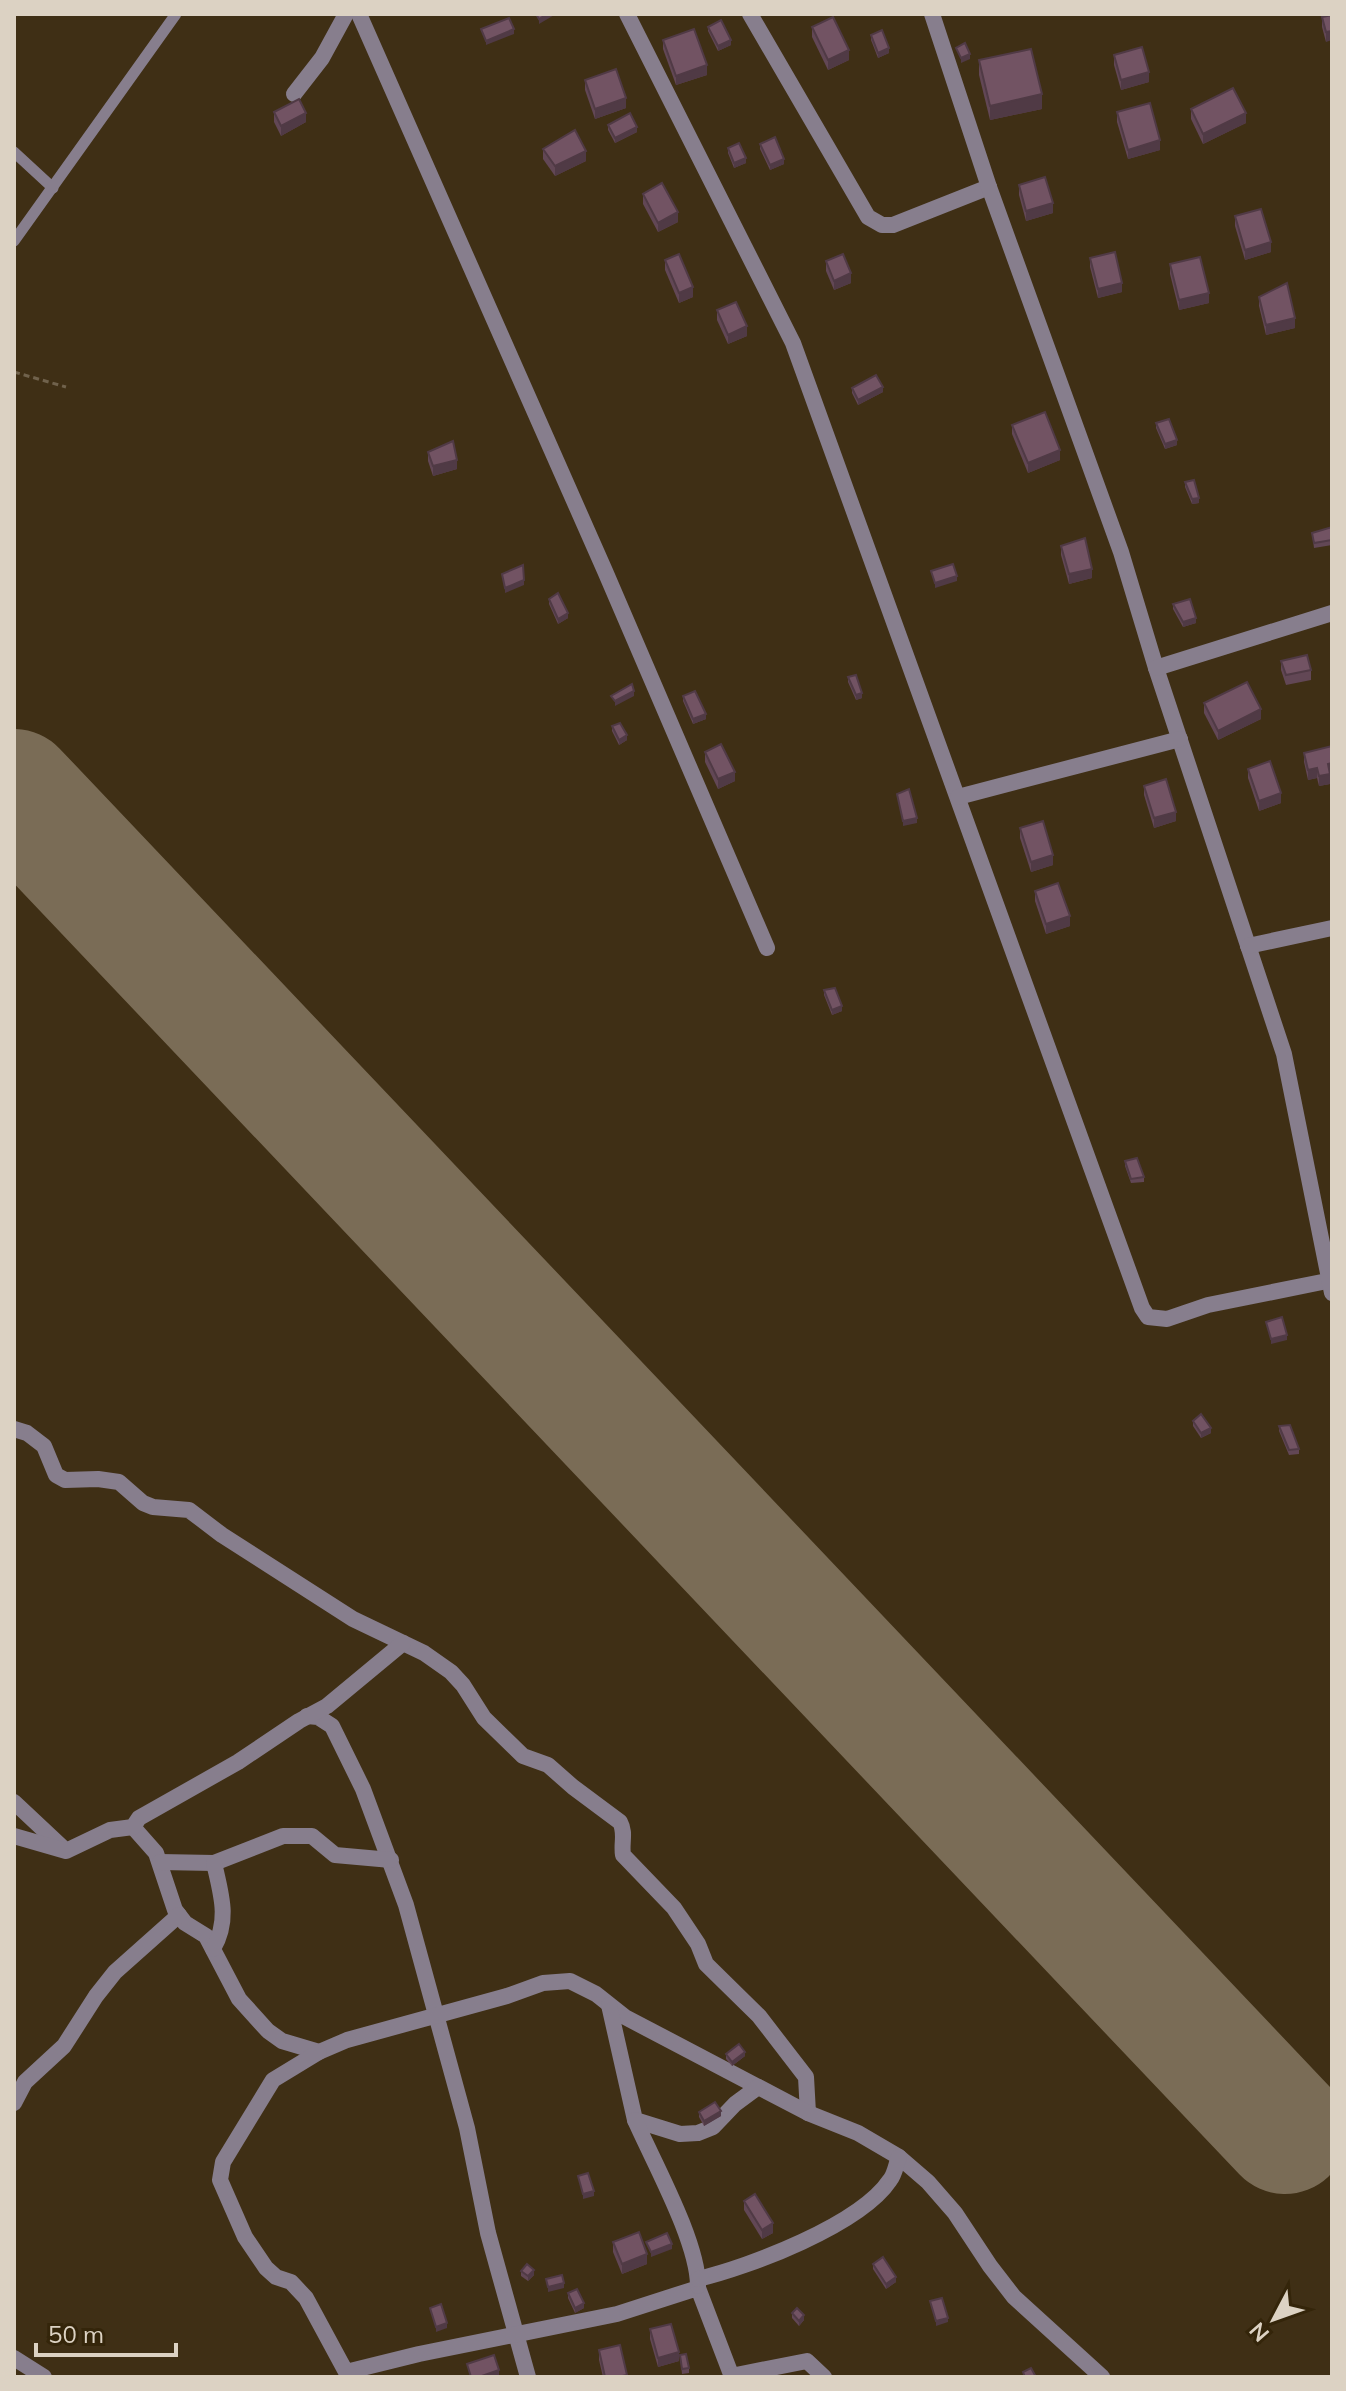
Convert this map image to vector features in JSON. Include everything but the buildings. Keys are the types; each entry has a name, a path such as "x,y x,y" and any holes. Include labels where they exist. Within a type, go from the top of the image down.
{"street":[{"path":"294,94 322,58 346,14"},
{"path":"359,14 384,64 767,948"},
{"path":"750,14 868,217 882,225 893,225 989,187"},
{"path":"632,16 793,343 1100,1189 1135,1294 1148,1317 1167,1319 1208,1305 1331,1285 1284,1054 1116,538 989,187 932,14"},
{"path":"1156,668 1332,613"},
{"path":"958,797 1180,739"},
{"path":"1248,946 1332,928"},
{"path":"14,1429 27,1433 44,1446 56,1475 65,1480 98,1479 124,1483 143,1503 153,1507 189,1510 222,1535 353,1619 424,1653 451,1672 484,1718 523,1756 548,1765 620,1822 623,1828 623,1855 674,1908 698,1944 706,1964 759,2016 806,2077 808,2113"},
{"path":"14,1836 66,1851 110,1830 133,1827 139,1818 238,1762 327,1706 403,1643"},
{"path":"327,1706 332,1726 363,1789 391,1860 425,1970 434,2015 467,2128 488,2233 528,2377"},
{"path":"307,1716 318,1717 332,1726"},
{"path":"14,1802 66,1851"},
{"path":"133,1827 156,1853 175,1910 185,1923 206,1936 239,1999 268,2031 282,2041 319,2052"},
{"path":"160,1862 214,1863 283,1836 312,1836 335,1855 391,1860"},
{"path":"213,1949 222,1934 225,1911 214,1863"},
{"path":"14,2103 25,2082 64,2046 115,1972 179,1915"},
{"path":"899,2157 891,2180 872,2199 843,2220 798,2245 617,2314 419,2354 355,2374 346,2372 340,2363 306,2298 291,2282 276,2277 266,2268 245,2237 220,2180 223,2162 273,2080 319,2052 347,2040 507,1996 543,1983 570,1981 625,2017 808,2113 858,2133 899,2157 928,2182 955,2213 1014,2297 1102,2377"},
{"path":"609,2005 635,2120 679,2218 698,2283 732,2376 807,2361 824,2377"},
{"path":"635,2120 680,2134 698,2133 713,2127 735,2104 758,2087"},
{"path":"14,2358 44,2377"}],"lane":[{"path":"14,241 176,14"},
{"path":"14,152 53,188"}],"path":[{"path":"14,372 66,387"}],"runway":[{"path":"14,792 1285,2131"}]}
